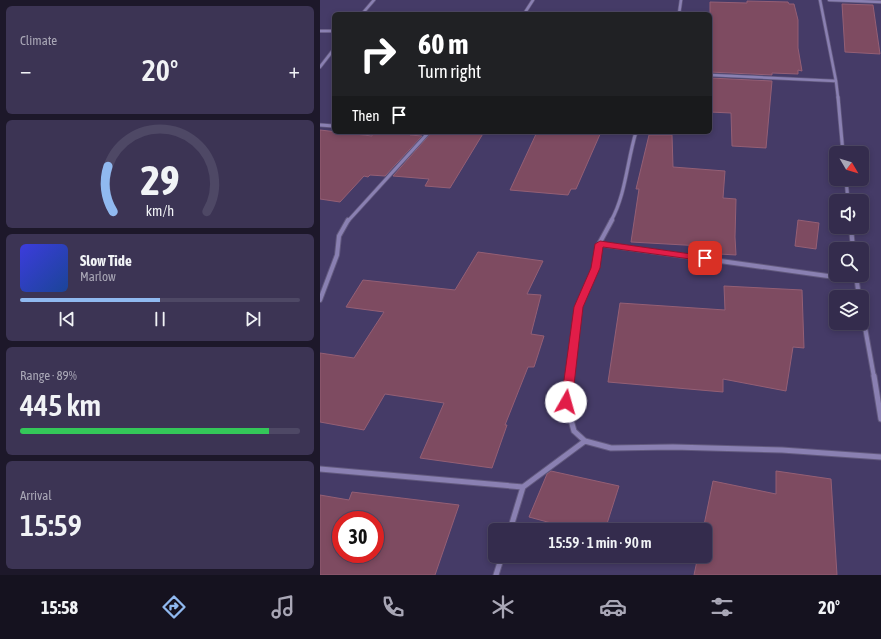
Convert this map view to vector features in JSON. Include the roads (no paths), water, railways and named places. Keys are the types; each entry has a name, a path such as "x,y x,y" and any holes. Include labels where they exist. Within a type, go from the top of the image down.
{"street":[{"path":"364,12 374,0"},
{"path":"525,12 534,0"},
{"path":"679,12 681,0"},
{"path":"820,0 836,81 843,146"},
{"path":"829,0 881,2"},
{"path":"320,31 332,31"},
{"path":"320,67 332,52"},
{"path":"712,75 836,81"},
{"path":"320,125 332,126"},
{"path":"320,300 337,255 339,236 349,219 427,134"},
{"path":"635,134 631,148 619,207 600,244 595,268 579,307 566,402 574,430 585,441 611,448 673,447 782,450 881,457"},
{"path":"600,244 829,274"},
{"path":"865,330 881,419"},
{"path":"512,523 523,487 585,441"},
{"path":"320,470 523,487"},
{"path":"496,575 500,563"}]}
